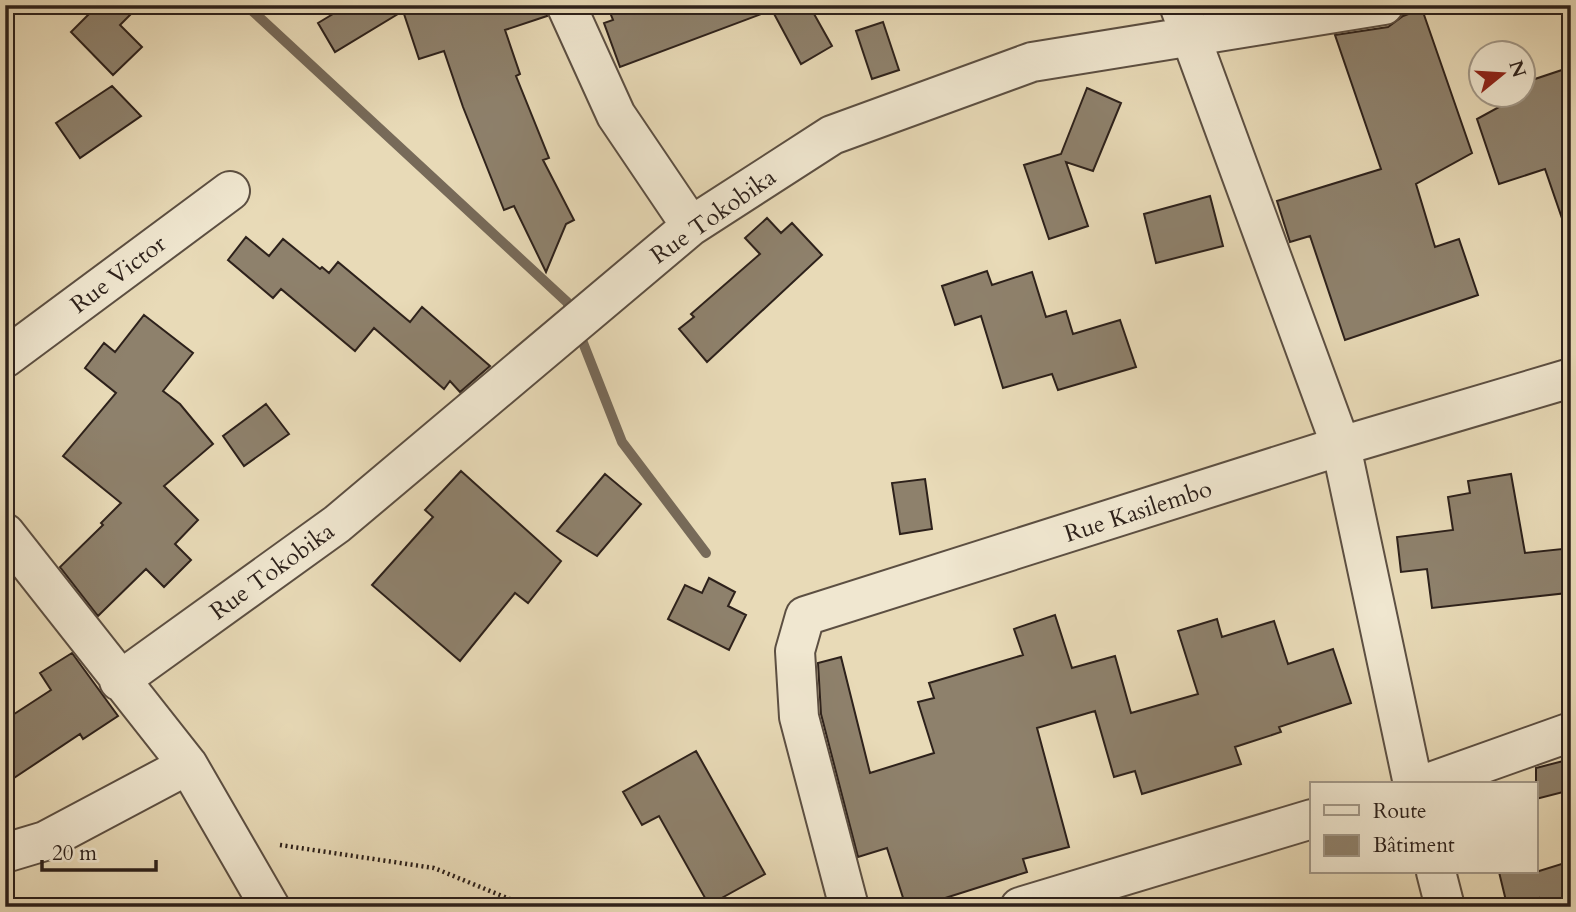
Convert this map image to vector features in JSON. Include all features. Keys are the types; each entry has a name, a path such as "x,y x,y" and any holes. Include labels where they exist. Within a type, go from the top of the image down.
{"street":[{"path":"566,5 616,115 691,226"},
{"name":"Rue Tokobika","path":"120,681 337,524 691,226 832,135 1032,62 1184,21 1384,5"},
{"path":"1184,21 1341,446 1413,782"},
{"name":"Rue Victor","path":"5,358 230,191"},
{"name":"Rue Kasilembo","path":"849,907 799,717 795,651 805,616 1341,446 1571,378"},
{"path":"5,533 188,765 270,907"},
{"path":"1431,782 1571,732"},
{"path":"5,853 45,841 188,765"},
{"path":"1020,907 1310,820"},
{"path":"1437,874 1446,907"}],"path":[{"path":"231,838 434,868 529,907"}],"building":[{"path":"98,5 140,5 120,25 142,47 113,75 71,32"},
{"path":"348,5 545,5 547,16 505,30 520,74 516,76 549,158 543,160 574,220 566,224 546,272 514,206 504,210 444,51 419,59 403,11 335,52 318,23"},
{"path":"607,5 809,5 832,46 801,64 772,10 620,67 604,23 613,20"},
{"path":"1422,9 1472,153 1416,184 1435,247 1459,239 1478,295 1345,340 1310,236 1290,242 1277,201 1381,169 1335,35 1388,27 1403,16"},
{"path":"883,22 899,70 872,79 856,31"},
{"path":"1571,67 1571,230 1566,230 1545,169 1499,184 1477,119 1497,108 1538,108 1538,78"},
{"path":"112,86 141,116 80,158 56,123"},
{"path":"1087,88 1121,103 1093,171 1066,162 1088,226 1049,239 1024,165 1061,154"},
{"path":"1210,196 1223,246 1156,263 1144,214"},
{"path":"767,218 781,233 792,223 822,255 707,362 679,329 694,317 691,314 760,254 745,238"},
{"path":"246,237 269,256 283,239 320,269 322,267 329,273 338,262 410,322 422,307 490,366 460,392 450,381 444,389 374,328 355,351 281,289 273,298 228,260"},
{"path":"987,271 992,285 1032,272 1046,317 1066,311 1073,334 1120,320 1136,367 1058,390 1052,374 1003,388 981,316 955,325 942,286"},
{"path":"144,315 193,353 163,391 180,404 213,444 164,486 198,520 175,544 191,560 164,587 146,569 98,616 60,567 103,525 101,523 121,503 63,456 116,393 85,368 104,343 115,352"},
{"path":"266,404 289,434 244,466 223,436"},
{"path":"461,471 561,561 528,603 515,593 460,661 372,585 433,517 425,510"},
{"path":"605,474 641,504 597,556 557,531"},
{"path":"1511,474 1525,553 1562,549 1567,593 1432,608 1427,569 1401,572 1397,537 1453,530 1448,497 1470,493 1468,481"},
{"path":"925,479 932,529 900,534 892,483"},
{"path":"709,578 735,592 728,606 746,615 729,650 668,619 685,585 702,593"},
{"path":"1055,615 1072,668 1115,656 1131,713 1198,694 1178,631 1217,619 1222,637 1274,621 1288,664 1333,649 1351,703 1279,727 1281,732 1235,747 1241,764 1142,794 1135,771 1114,777 1095,711 1037,728 1069,847 1023,859 1027,872 917,907 906,907 887,848 858,857 821,714 818,663 841,657 870,773 934,753 918,702 934,698 929,683 1023,655 1014,629"},
{"path":"72,653 118,716 83,739 80,734 5,784 5,720 51,690 40,673"},
{"path":"696,751 765,874 709,905 659,816 642,825 623,792"},
{"path":"1571,759 1571,790 1538,798 1536,768"},
{"path":"1571,861 1571,901 1541,907 1539,898 1507,905 1499,874 1538,874 1538,871"}],"waterway":[{"path":"246,5 567,302 572,315"},
{"path":"578,330 622,442 706,553"}]}
